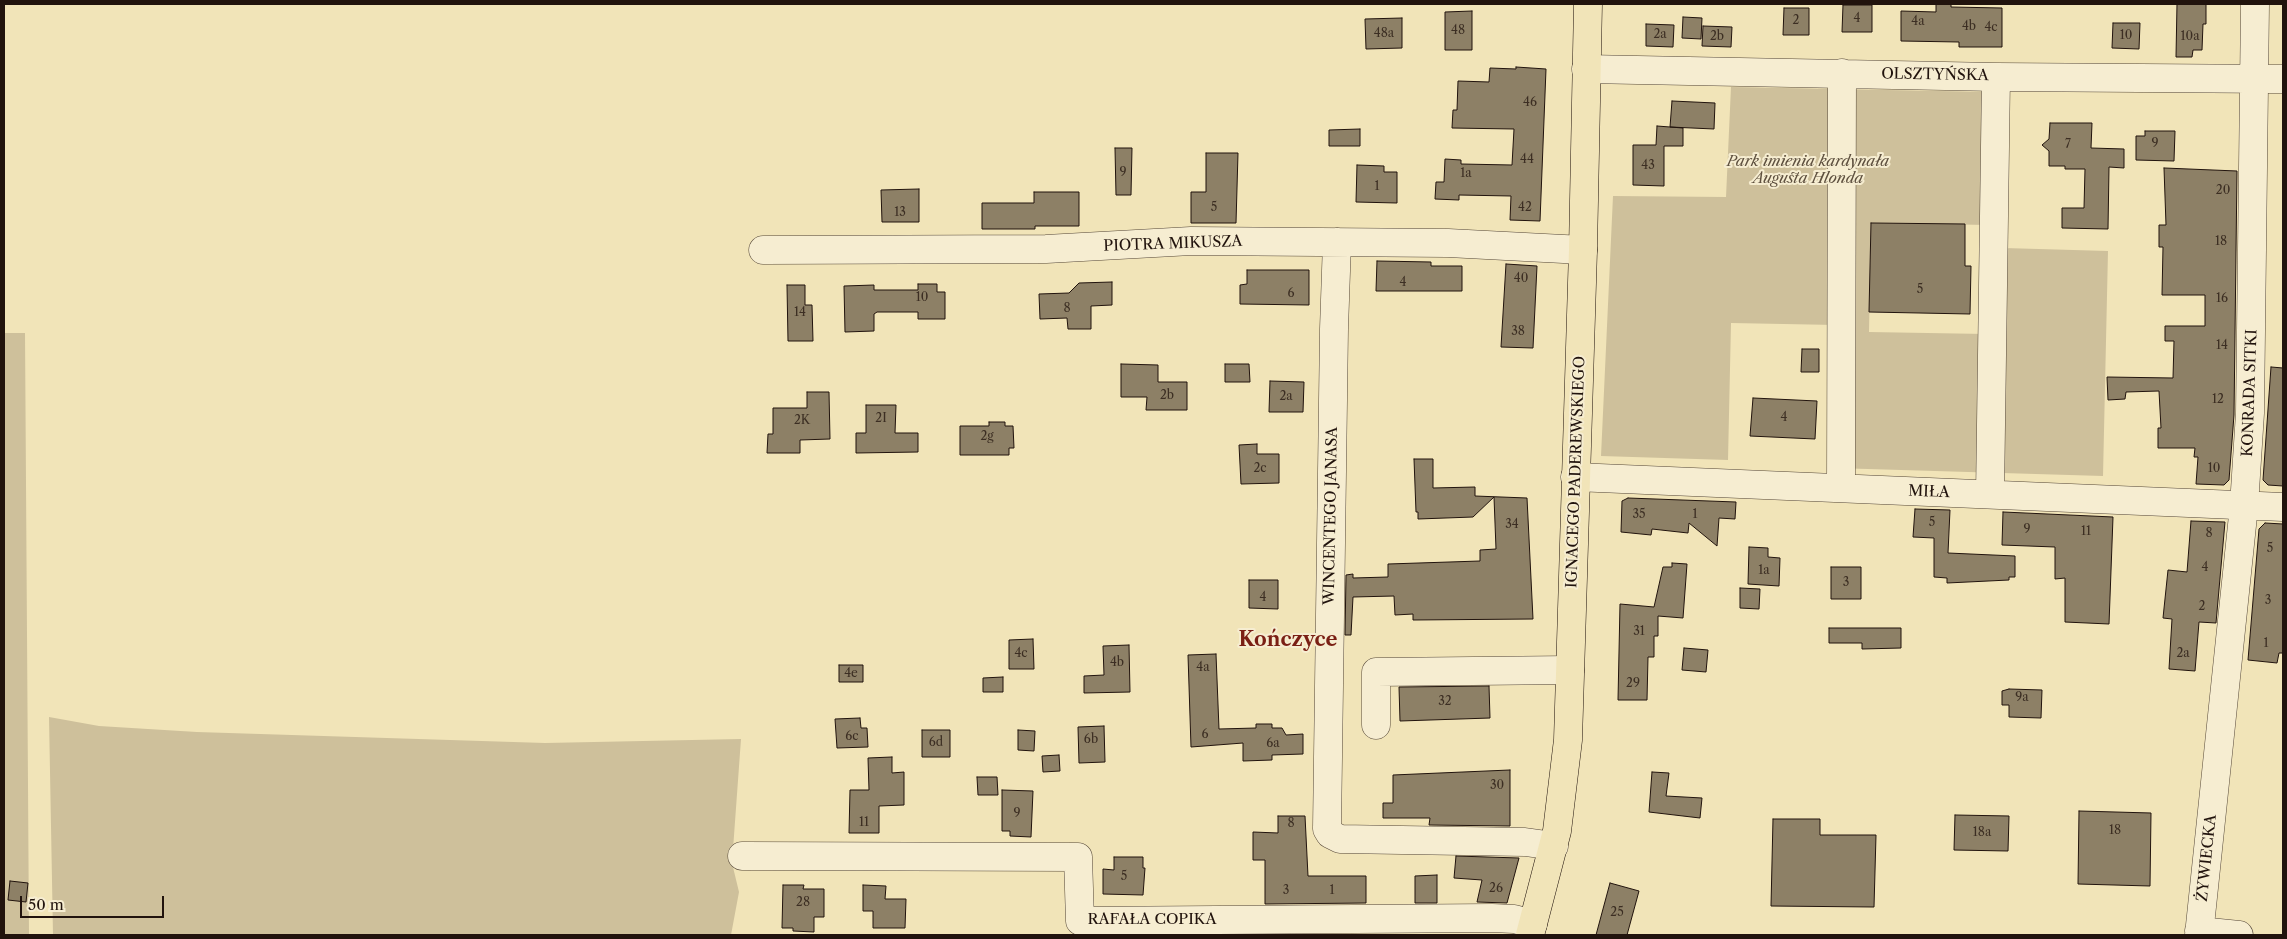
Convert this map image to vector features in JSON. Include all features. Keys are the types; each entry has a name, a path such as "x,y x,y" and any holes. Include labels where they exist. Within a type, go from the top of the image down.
{"main road":[{"name":"IGNACEGO PADEREWSKIEGO","path":"1531,930 1554,846 1567,763 1583,250 1588,4"}],"street":[{"name":"KONRADA SITKI","path":"2215,780 2244,506 2250,413 2255,4"},
{"name":"OLSZTYŃSKA","path":"1586,69 1996,77 2283,80"},
{"path":"1841,488 1842,73"},
{"path":"1990,494 1996,77"},
{"name":"PIOTRA MIKUSZA","path":"763,250 1046,249 1191,241 1448,243 1583,250"},
{"name":"WINCENTEGO JANASA","path":"1337,242 1334,330 1327,829 1330,834 1340,839 1525,842 1554,846"},
{"name":"MIŁA","path":"1575,477 2283,507"},
{"path":"1376,725 1376,672 1570,670"},
{"name":"ŻYWIECKA","path":"2199,933 2215,780"},
{"name":"RAFAŁA COPIKA","path":"742,856 1078,857 1080,921 1492,918 1514,919 1531,930"},
{"path":"2199,933 2239,935"}],"green space":[{"name":"Park imienia kardynała Augusta Hlonda","path":"1731,87 1991,92 1988,225 1871,223 1869,332 1986,334 2004,248 2108,251 2103,476 1834,468 1836,325 1731,323 1728,460 1601,456 1613,196 1726,197"},
{"path":"4,333 25,333 29,935 4,935"},
{"path":"49,717 99,726 197,732 545,743 741,739 732,863 739,892 731,935 53,935"}],"building":[{"path":"1936,4 1951,4 1951,7 2002,8 2002,47 1959,47 1959,42 1901,41 1901,11 1936,12"},
{"path":"2177,4 2206,4 2206,24 2203,24 2202,50 2193,50 2192,57 2176,57"},
{"path":"1843,5 1872,5 1872,32 1842,32"},
{"path":"1784,8 1809,8 1809,35 1783,35"},
{"path":"1472,11 1472,50 1445,50 1445,12"},
{"path":"1683,17 1702,18 1701,39 1682,38"},
{"path":"1402,18 1402,48 1366,49 1365,19"},
{"path":"2113,23 2140,23 2139,49 2112,48"},
{"path":"1646,24 1674,25 1673,47 1646,46"},
{"path":"1703,26 1732,27 1731,47 1702,46"},
{"path":"1516,67 1546,69 1540,221 1510,220 1511,196 1459,195 1459,200 1435,199 1436,182 1444,182 1445,159 1461,160 1461,164 1512,165 1514,129 1452,128 1453,110 1457,110 1458,81 1489,82 1490,68 1516,69"},
{"path":"1672,101 1715,103 1714,129 1670,127"},
{"path":"2050,123 2092,123 2091,148 2124,149 2124,168 2109,167 2108,229 2062,228 2062,208 2084,208 2085,169 2065,169 2065,166 2049,166 2049,151 2042,145 2049,139"},
{"path":"1657,126 1683,128 1683,146 1664,146 1664,186 1633,185 1633,145 1656,145"},
{"path":"1360,129 1360,146 1329,146 1329,130"},
{"path":"2145,131 2175,131 2174,161 2136,160 2136,136 2145,136"},
{"path":"1115,148 1132,148 1131,195 1116,195"},
{"path":"1206,153 1238,153 1236,223 1191,223 1191,192 1206,192"},
{"path":"1357,165 1384,166 1384,172 1397,172 1397,203 1356,202"},
{"path":"2164,168 2237,171 2234,415 2229,480 2224,485 2196,484 2198,457 2194,457 2195,448 2158,448 2158,428 2161,428 2159,391 2126,392 2125,399 2108,400 2107,377 2173,378 2174,341 2165,341 2165,326 2205,326 2205,295 2162,295 2163,247 2159,247 2159,225 2166,225"},
{"path":"919,189 919,222 882,222 881,190"},
{"path":"1034,192 1079,192 1079,226 1035,226 1035,229 982,229 982,203 1034,203"},
{"path":"1871,223 1965,224 1965,266 1971,266 1970,314 1869,312"},
{"path":"1377,261 1431,262 1431,266 1462,266 1462,291 1376,291"},
{"path":"1506,264 1537,266 1533,348 1501,347"},
{"path":"1247,270 1309,270 1309,305 1240,304 1240,285 1247,284"},
{"path":"1112,282 1112,305 1091,306 1091,329 1068,329 1067,318 1040,319 1039,294 1069,293 1079,283"},
{"path":"918,284 937,284 937,292 945,292 945,319 918,319 918,312 877,312 874,314 874,331 845,332 844,286 874,285 874,290 918,290"},
{"path":"787,285 805,285 805,305 812,305 813,341 788,341"},
{"path":"1802,349 1819,349 1819,372 1801,372"},
{"path":"1121,364 1158,365 1158,382 1187,382 1187,410 1146,410 1147,397 1121,397"},
{"path":"1225,364 1249,364 1250,382 1225,382"},
{"path":"2271,367 2283,368 2283,486 2268,485 2263,480"},
{"path":"1270,381 1304,382 1303,412 1269,412"},
{"path":"807,392 829,392 830,439 800,440 800,453 767,453 768,434 773,434 773,408 807,408"},
{"path":"1753,398 1817,401 1815,439 1750,436"},
{"path":"866,405 896,405 895,433 918,433 918,452 856,453 856,433 866,433"},
{"path":"989,422 1005,422 1005,426 1013,426 1014,448 1009,448 1009,455 960,455 960,426 989,426"},
{"path":"1257,444 1257,454 1279,454 1279,483 1241,484 1239,445"},
{"path":"1414,459 1433,459 1433,488 1475,487 1475,496 1527,498 1533,619 1413,620 1413,614 1395,615 1394,596 1353,597 1351,635 1345,635 1346,575 1353,574 1353,578 1388,577 1388,564 1480,561 1480,550 1496,549 1494,497 1473,517 1418,519 1418,512 1416,512"},
{"path":"1628,498 1736,502 1735,519 1719,518 1717,546 1689,523 1688,533 1652,529 1651,535 1621,532 1622,501"},
{"path":"1915,509 1950,510 1948,553 2015,556 2015,577 2009,577 2009,580 1947,583 1947,578 1934,577 1934,538 1913,537"},
{"path":"2003,512 2113,517 2109,624 2065,622 2065,578 2055,579 2055,547 2002,545"},
{"path":"2191,521 2225,522 2216,623 2199,622 2195,671 2169,669 2172,619 2163,618 2168,570 2187,572"},
{"path":"2265,523 2283,524 2283,653 2279,653 2277,663 2248,660 2259,529"},
{"path":"1749,547 1768,548 1768,557 1780,558 1779,586 1748,584"},
{"path":"1672,563 1687,564 1683,618 1658,616 1658,636 1654,636 1654,657 1648,657 1647,700 1618,700 1620,604 1654,607 1663,567 1672,567"},
{"path":"1831,567 1861,567 1861,599 1831,599"},
{"path":"1249,580 1278,580 1278,609 1249,608"},
{"path":"1740,588 1760,589 1759,609 1740,608"},
{"path":"1829,628 1901,628 1901,648 1862,649 1862,643 1829,643"},
{"path":"1033,639 1034,669 1009,669 1009,640"},
{"path":"1129,645 1130,692 1084,693 1084,676 1104,675 1103,646"},
{"path":"1684,648 1708,650 1706,672 1682,670"},
{"path":"1216,654 1219,729 1256,728 1256,724 1272,724 1272,728 1282,728 1286,735 1303,734 1303,754 1272,755 1272,760 1243,761 1243,743 1191,747 1188,655"},
{"path":"839,665 863,665 863,682 839,682"},
{"path":"1003,677 1003,692 983,692 983,678"},
{"path":"1489,686 1490,718 1400,721 1399,687"},
{"path":"2009,689 2042,690 2041,718 2009,717 2009,705 2002,705 2002,691"},
{"path":"860,718 861,728 867,728 868,747 837,748 835,719"},
{"path":"1104,726 1105,762 1079,763 1078,727"},
{"path":"922,730 950,730 950,757 922,757"},
{"path":"1018,730 1035,731 1034,751 1018,750"},
{"path":"1059,755 1060,771 1043,772 1042,756"},
{"path":"892,757 892,773 904,772 904,805 879,806 879,833 849,833 850,790 869,790 868,758"},
{"path":"1510,770 1510,826 1429,825 1430,818 1383,818 1383,803 1393,803 1393,775"},
{"path":"1652,772 1669,773 1666,796 1702,798 1700,818 1649,812"},
{"path":"977,777 997,777 998,795 978,795"},
{"path":"1002,790 1033,791 1031,837 1010,836 1010,831 1002,831"},
{"path":"2079,811 2151,813 2150,886 2078,884"},
{"path":"1955,815 2009,816 2008,851 1954,850"},
{"path":"1278,816 1305,816 1308,876 1366,876 1366,903 1265,904 1265,860 1253,860 1253,832 1278,833"},
{"path":"1773,819 1820,819 1820,835 1876,835 1874,907 1771,906"},
{"path":"1456,856 1519,858 1507,903 1477,902 1482,880 1454,878"},
{"path":"1114,857 1143,857 1143,868 1145,868 1143,895 1103,894 1103,869 1114,870"},
{"path":"1437,875 1437,903 1415,903 1415,876"},
{"path":"10,881 28,883 26,902 8,900"},
{"path":"1610,883 1639,891 1627,935 1596,935"},
{"path":"783,885 804,885 803,889 824,889 824,917 814,917 814,932 793,931 793,928 782,928"},
{"path":"863,885 886,886 885,899 906,899 905,928 873,928 873,911 863,911"}],"district":[{"name":"Kończyce","path":"1288,640"}]}
